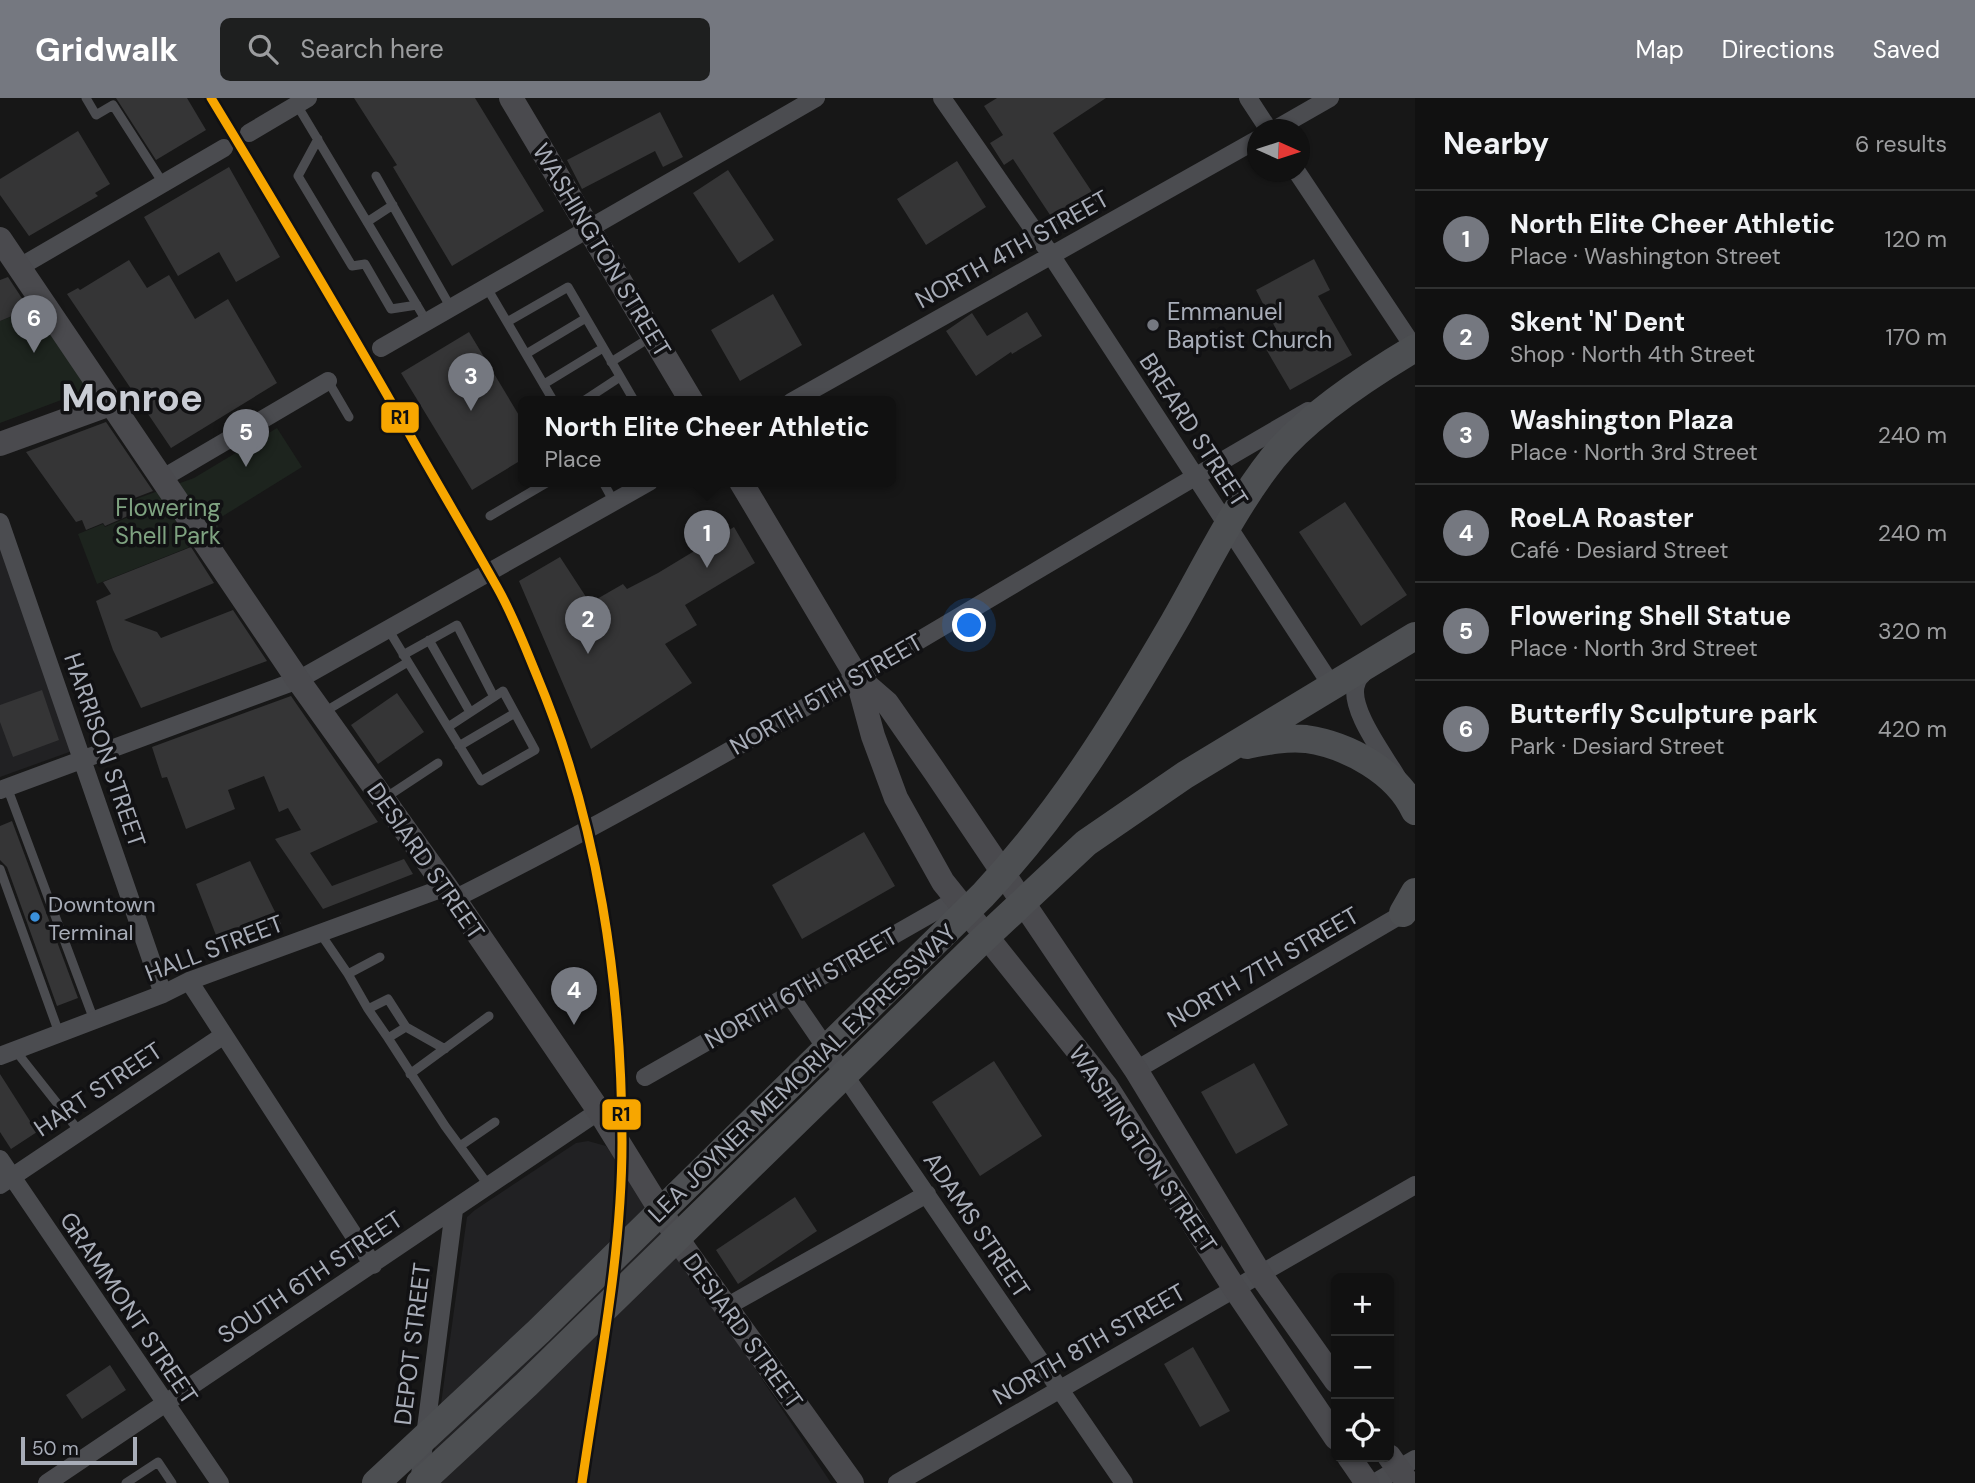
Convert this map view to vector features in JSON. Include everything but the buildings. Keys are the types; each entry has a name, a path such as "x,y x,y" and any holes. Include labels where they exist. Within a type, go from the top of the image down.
{"main road":[{"name":"NORTH 5TH STREET","path":"1175,620 1228,527 1273,458 1297,433 1373,373 1415,348"},
{"name":"LEA JOYNER MEMORIAL EXPRESSWAY","path":"376,1483 539,1331 1018,858 1082,774 1175,620"},
{"path":"1228,750 1415,636"},
{"path":"1228,750 1275,739 1307,739 1344,749 1361,759 1412,803"},
{"name":"LEA JOYNER MEMORIAL EXPRESSWAY","path":"420,1483 527,1384 1040,884 1086,843 1185,775 1228,750"}],"street":[{"name":"WASHINGTON STREET","path":"511,98 688,396"},
{"path":"381,348 816,98"},
{"name":"BREARD STREET","path":"942,98 1051,255 1332,685"},
{"path":"1248,98 1263,119"},
{"path":"1291,119 1329,98"},
{"path":"249,134 303,101"},
{"name":"NORTH 4TH STREET","path":"802,396 1247,145"},
{"path":"18,268 224,148"},
{"path":"1304,182 1415,348"},
{"name":"DESIARD STREET","path":"0,239 298,680 450,893 599,1111 685,1250 852,1483"},
{"name":"NORTH 5TH STREET","path":"450,893 560,846 857,677 1194,476 1373,373"},
{"path":"163,478 328,381"},
{"path":"0,444 113,403"},
{"path":"4,788 298,680 640,487"},
{"name":"WASHINGTON STREET","path":"744,487 857,677 873,736 896,798 943,882 1106,1086 1235,1289 1331,1431"},
{"name":"HARRISON STREET","path":"0,522 163,994"},
{"path":"1373,661 1356,683 1355,701 1360,715 1412,803"},
{"name":"WASHINGTON STREET","path":"857,677 887,703 894,713 1136,1070 1260,1274 1331,1374"},
{"name":"HALL STREET","path":"7,1053 320,933 450,893"},
{"name":"NORTH 6TH STREET","path":"645,1077 957,899"},
{"name":"NORTH 7TH STREET","path":"1136,1070 1411,904"},
{"path":"189,981 373,1265"},
{"name":"ADAMS STREET","path":"789,994 1124,1483"},
{"name":"HART STREET","path":"6,1181 224,1035"},
{"name":"SOUTH 6TH STREET","path":"60,1480 165,1404 599,1111"},
{"name":"GRAMMONT STREET","path":"0,1159 6,1181 219,1483"},
{"name":"NORTH 8TH STREET","path":"897,1483 1415,1185"},
{"path":"726,1307 927,1194"},
{"name":"DEPOT STREET","path":"420,1483 454,1210"},
{"path":"1352,1462 1367,1483"},
{"path":"1374,1483 1402,1467"}],"lane":[{"path":"86,98 96,115 113,105 163,183"},
{"path":"303,101 318,139 427,322"},
{"path":"318,139 298,176 352,266 365,264 391,309 416,305"},
{"path":"376,176 451,308"},
{"path":"367,222 393,205"},
{"path":"507,322 568,287 631,396"},
{"path":"487,288 551,396"},
{"path":"526,354 586,318"},
{"path":"611,362 653,336"},
{"path":"544,384 603,348"},
{"path":"591,396 620,377"},
{"path":"328,381 349,417"},
{"path":"490,516 539,487"},
{"path":"606,487 614,502"},
{"path":"323,713 406,659 429,640 457,625 494,697"},
{"path":"388,629 481,781 536,750 503,691 448,727"},
{"path":"429,640 470,712"},
{"path":"459,746 515,713"},
{"path":"383,799 438,763"},
{"path":"4,788 94,1020"},
{"path":"0,869 59,1033"},
{"path":"320,933 410,1074 489,1186"},
{"path":"348,974 380,957"},
{"path":"368,1009 388,999 406,1027 445,1049"},
{"path":"410,1074 489,1016"},
{"path":"388,1038 406,1027"},
{"path":"7,1053 79,1131"},
{"path":"460,1146 495,1122"},
{"path":"126,1483 158,1462 172,1483"}],"shaded area":[{"path":"0,545 72,751 0,777"},
{"path":"588,1141 606,1146 612,1154 831,1483 430,1483 467,1217 576,1143"}],"green space":[{"path":"38,306 88,390 0,423 0,321"},
{"name":"Flowering Shell Park","path":"277,428 302,467 215,521 219,528 215,530 211,524 192,546 97,584 78,534 131,516 125,503 194,478"}],"transit line":[{"name":"R1","path":"211,98 342,318 503,598 537,676 576,788 591,846 611,964 621,1083 622,1142 614,1270 582,1483"}],"place":[{"name":"Emmanuel Baptist Church","path":"1153,325"},
{"name":"Butterfly Sculpture park","path":"34,353"},
{"name":"Washington Plaza","path":"471,411"},
{"name":"Flowering Shell Statue","path":"246,467"},
{"name":"North Elite Cheer Athletic","path":"707,568"},
{"name":"Skent 'N' Dent","path":"588,654"},
{"name":"Downtown Terminal","path":"35,917"},
{"name":"RoeLA Roaster","path":"574,1025"}],"district":[{"name":"Monroe","path":"132,398"}]}
